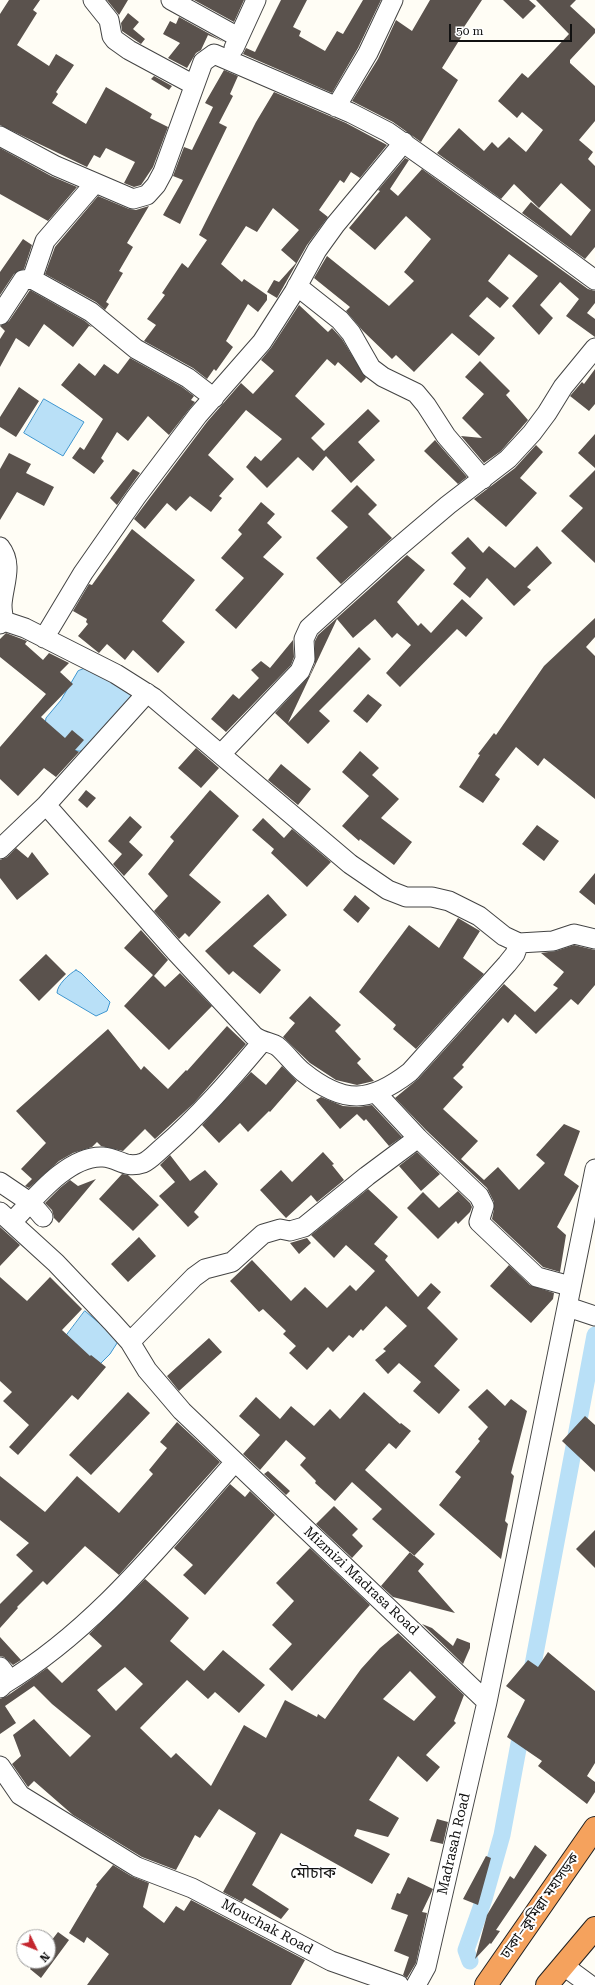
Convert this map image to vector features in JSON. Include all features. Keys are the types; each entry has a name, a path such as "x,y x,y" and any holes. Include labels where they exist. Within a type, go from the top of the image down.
{"highway":[{"name":"ঢাকা–কুমিল্লা মহাসড়ক","path":"486,1985 595,1828"},
{"path":"548,1985 595,1928"}],"street":[{"path":"93,0 109,20 112,36 115,40 129,50 194,85"},
{"path":"171,0 238,37"},
{"path":"228,60 256,0"},
{"path":"336,107 368,53 393,0"},
{"path":"0,136 32,155 133,199 146,195 156,186 163,172 203,62 214,54 376,125 404,142 595,280"},
{"path":"44,638 83,573 136,497 180,438 262,342 297,286 317,250 335,225 404,142"},
{"path":"32,280 45,241 95,183"},
{"path":"0,315 23,280 32,280 91,312 136,349 188,378 214,398"},
{"path":"297,286 340,320 351,333 372,368 383,377 416,393 426,405 446,436 483,479"},
{"path":"221,754 300,671 305,659 304,638 309,628 395,550 448,505 508,459 532,433 563,388 595,348"},
{"path":"0,547 8,565 1,621 17,624 116,674 147,693 169,709 350,864 377,883 406,897 432,897 449,901 479,916 504,936 519,943 553,941 574,934 595,938"},
{"path":"0,849 46,805 147,693"},
{"path":"46,805 175,951 254,1036 262,1042 276,1046 303,1072 336,1093 358,1097 377,1094 394,1085 415,1067 507,964 515,954 519,943"},
{"path":"6,1217 31,1203 71,1166 90,1157 104,1157 130,1166 145,1162 197,1115 262,1042"},
{"path":"377,1094 418,1138 479,1196 484,1206 479,1222 487,1231 537,1277 570,1286"},
{"path":"130,1342 194,1277 206,1269 232,1262 263,1234 280,1229 290,1231 304,1227 367,1176 418,1138"},
{"name":"Madrasah Road","path":"416,1985 426,1968 487,1702 568,1307 570,1286 595,1169"},
{"path":"0,1182 31,1203 43,1217"},
{"name":"Mizmizi Madrasa Road","path":"6,1217 56,1263 130,1342 147,1370 182,1411 487,1702"},
{"path":"568,1307 591,1314"},
{"path":"1,1680 28,1670 58,1647 131,1578 235,1462"},
{"name":"Mouchak Road","path":"0,1766 20,1796 137,1867 192,1888 332,1961 399,1985"},
{"path":"564,1966 590,1985"}],"water":[{"path":"44,399 84,422 63,456 24,433"},
{"path":"86,668 125,686 135,699 110,728 94,743 82,751 77,751 72,750 62,744 44,731 46,718 61,700 78,671"},
{"path":"76,970 81,973 110,1002 107,1011 96,1016 57,993 61,983"},
{"path":"85,1311 119,1340 110,1354 90,1374 60,1344"}],"building":[{"path":"9,0 40,0 33,10 37,13 17,45 49,66 56,54 74,65 56,92 58,94 52,103 86,124 106,87 152,114 150,118 168,127 153,167 141,185 134,187 124,183 135,162 106,148 100,158 94,155 87,167 0,125 0,14"},
{"path":"107,0 128,0 119,15"},
{"path":"194,0 244,0 234,22"},
{"path":"281,0 307,0 293,27 301,31 299,36 325,51 337,31 343,34 363,0 381,0 358,48 332,93 243,54 246,48 255,52"},
{"path":"430,0 482,0 462,30 465,31 442,68 458,80 421,142 393,122 352,101 378,59 396,20 412,31"},
{"path":"503,0 529,0 536,6 523,19"},
{"path":"536,0 576,0 570,6 595,29 595,33 570,60 570,63 595,86 595,121 579,140 593,152 588,159 595,166 595,247 585,259 522,213 531,202 571,236 591,210 561,183 539,208 514,184 501,199 437,153 459,128 484,151 492,142 498,148 509,137 526,152 543,130 522,112 517,118 498,101 522,73 528,78 569,34"},
{"path":"128,13 139,22 133,29 145,39 141,44 122,31 121,23"},
{"path":"179,17 224,42 208,35 201,50 196,53 187,68 168,58 180,43 163,34 170,21 176,24"},
{"path":"224,70 238,76 230,94 233,96 219,123 227,127 180,224 163,215 183,180 173,176 184,147 192,150 213,107 205,103"},
{"path":"154,76 172,86 169,90 151,79"},
{"path":"274,92 346,123 387,145 360,178 351,172 344,183 340,180 319,210 328,217 307,245 277,298 267,292 274,280 279,282 296,263 281,250 299,230 273,208 257,232 246,226 221,264 242,282 244,279 267,295 267,300 258,312 248,304 226,341 233,347 216,371 214,369 207,379 193,368 144,341 156,325 147,319 165,295 162,293 182,263 188,268 207,240 199,235 256,122"},
{"path":"0,148 51,176 77,187 48,221 0,194"},
{"path":"405,158 409,160 390,189 398,196 422,169 588,289 595,291 595,303 587,313 595,319 595,337 566,316 579,299 560,282 540,305 553,318 539,335 512,306 538,276 509,254 488,281 509,298 500,308 487,297 469,316 495,338 479,356 452,333 414,372 396,355 392,359 363,331 346,311 350,307 314,278 327,256 389,306 414,281 404,272 431,239 406,216 375,250 349,228"},
{"path":"98,196 129,209 136,210 149,206 127,243 133,247 119,271 123,273 106,302 109,304 105,310 96,302 45,274 55,247"},
{"path":"23,239 32,245 24,269 14,274 0,295 0,272"},
{"path":"30,290 85,321 92,327 89,326 73,347 44,324 29,347 16,338 0,367 0,339 5,331 0,326 9,321"},
{"path":"299,305 328,332 332,328 342,339 366,378 361,383 338,362 335,366 327,359 295,396 325,424 311,438 324,451 368,409 380,421 358,442 375,460 351,483 326,456 313,471 298,457 267,488 246,467 255,456 261,461 282,439 246,410 208,455 234,479 219,496 222,498 211,512 190,496 176,511 167,503 145,529 134,519 207,422 241,383 253,394 274,371 261,360 271,348"},
{"path":"130,358 182,387 194,396 191,400 195,402 169,435 148,416 128,441 117,432 101,458 104,461 94,474 72,458 80,447 84,450 103,419 61,385 79,363 95,376 104,364 118,374"},
{"path":"480,361 510,391 506,395 528,420 501,451 484,463 461,436 482,438 462,418 484,394 465,377"},
{"path":"595,369 595,404 589,411 570,396 582,382 584,384"},
{"path":"19,387 39,401 16,437 0,427 0,417"},
{"path":"595,434 595,468 578,453"},
{"path":"435,440 467,477 458,484 424,451"},
{"path":"536,445 543,452 520,478 537,493 506,527 474,499 515,468"},
{"path":"9,453 31,464 26,473 54,487 44,506 17,492 0,520 0,469"},
{"path":"133,469 140,473 117,505 110,498"},
{"path":"595,470 595,563 561,531 583,508 569,496"},
{"path":"357,485 377,505 368,514 392,538 341,584 316,558 348,527 331,511"},
{"path":"261,502 275,514 267,523 282,537 263,557 284,574 236,629 215,610 244,578 221,558 242,534 238,530"},
{"path":"132,529 195,580 162,621 185,642 158,673 133,650 125,660 107,644 99,653 78,636 88,624 86,622 87,619 73,611 89,584 92,585"},
{"path":"468,537 483,553 489,546 515,568 537,546 552,563 527,587 531,590 514,606 487,578 470,598 453,584 466,568 451,553"},
{"path":"407,555 425,570 397,602 418,626 421,623 431,633 462,599 483,618 466,637 457,629 400,687 386,673 411,645 397,633 392,638 375,619 353,638 337,619 288,723 359,647 371,659 319,711 330,721 308,744 275,713 310,675 315,663 315,641 318,635"},
{"path":"595,618 595,637 586,647 595,656 595,799 544,758 538,766 516,747 495,775 500,779 483,803 459,787 480,755 478,754 494,733 496,735 544,666"},
{"path":"6,633 27,641 25,644 43,660 49,653 69,663 60,672 73,684 41,717 65,738 72,730 84,740 75,750 79,752 56,777 44,768 18,796 0,779 0,747 46,694 0,657 0,639"},
{"path":"293,640 294,657 291,665 226,732 211,719 233,694 239,699 259,678 251,670 261,661 270,668"},
{"path":"368,694 382,705 367,723 353,711"},
{"path":"196,748 219,768 201,788 178,768"},
{"path":"360,751 379,768 372,775 399,799 381,818 412,842 394,865 360,839 359,841 342,826 369,796 342,772"},
{"path":"281,764 311,789 298,805 268,780"},
{"path":"86,790 96,798 87,808 78,800"},
{"path":"210,790 239,816 189,875 221,902 189,937 185,933 179,939 154,911 168,896 148,874 174,841 170,837"},
{"path":"130,816 142,827 129,842 143,855 124,876 113,864 122,854 108,841"},
{"path":"263,818 284,838 292,829 331,862 307,887 271,853 274,849 252,830"},
{"path":"537,825 559,841 544,861 522,844"},
{"path":"16,848 28,858 32,852 49,874 17,900 0,878 0,860 7,857"},
{"path":"595,873 595,905 579,892"},
{"path":"268,894 287,915 253,946 281,970 260,994 233,971 229,975 205,951"},
{"path":"355,895 370,908 358,923 343,910"},
{"path":"458,918 480,931 463,958 484,974 416,1049 393,1029 396,1025 359,992 409,925 439,948"},
{"path":"141,930 168,960 154,976 165,987 180,973 212,1006 169,1050 124,1006 153,975 124,948"},
{"path":"574,945 595,950 595,985 578,1005 571,999 536,1034 515,1014 508,1023 503,1018 462,1065 464,1067 453,1078 463,1087 443,1109 478,1141 461,1159 484,1180 498,1167 519,1190 545,1163 536,1155 564,1124 580,1131 564,1175 579,1186 557,1227 566,1235 560,1272 543,1267 492,1219 494,1202 487,1188 395,1098 418,1079 504,984 535,1012 558,988 553,985 564,972 541,953 556,951"},
{"path":"46,954 66,974 39,1001 19,980"},
{"path":"310,996 341,1025 335,1031 361,1059 357,1063 374,1081 357,1085 336,1080 310,1063 283,1037 295,1023 289,1018"},
{"path":"227,1026 246,1044 194,1103 155,1139 145,1129 123,1151 101,1146 97,1142 92,1147 73,1153 59,1161 29,1188 25,1186 32,1179 21,1169 46,1143 16,1111 108,1029 141,1070 144,1066 168,1089 186,1070 187,1071"},
{"path":"282,1066 297,1081 270,1112 269,1111 248,1132 240,1123 219,1143 202,1125 251,1072 266,1085"},
{"path":"321,1097 343,1106 358,1107 372,1105 402,1137 389,1146 366,1119 364,1121 357,1114 340,1129 316,1100"},
{"path":"323,1152 334,1164 332,1165 344,1180 317,1202 311,1195 286,1218 260,1190 281,1170 292,1182"},
{"path":"417,1152 440,1174 421,1191 399,1166"},
{"path":"170,1155 190,1181 205,1170 218,1184 194,1212 199,1217 188,1227 159,1196 175,1182 160,1165"},
{"path":"122,1174 128,1175 159,1205 133,1231 99,1199"},
{"path":"96,1179 59,1223 54,1218 52,1210 45,1203 70,1180 78,1186"},
{"path":"368,1189 398,1217 374,1244 388,1256 385,1260 418,1297 431,1283 441,1292 427,1308 458,1339 434,1366 460,1390 439,1414 413,1391 421,1382 399,1363 388,1374 375,1360 386,1351 383,1349 407,1326 386,1306 363,1331 361,1329 353,1338 349,1335 333,1352 328,1347 307,1370 289,1353 296,1346 283,1334 286,1331 263,1309 259,1312 230,1281 252,1260 291,1301 305,1287 327,1308 350,1285 356,1291 375,1271 346,1245 334,1258 311,1235"},
{"path":"458,1191 470,1203 472,1207 470,1212 458,1224 456,1221 438,1239 407,1208 423,1192 439,1208"},
{"path":"0,1227 20,1245 0,1266"},
{"path":"139,1237 156,1256 128,1282 111,1264"},
{"path":"307,1238 311,1243 299,1254 290,1243"},
{"path":"509,1265 530,1285 554,1293 553,1299 531,1323 490,1286"},
{"path":"0,1277 27,1301 50,1277 82,1309 62,1330 90,1356 91,1355 106,1367 78,1400 72,1395 18,1455 9,1447 29,1425 3,1401 12,1392 0,1381"},
{"path":"209,1338 222,1352 179,1391 167,1376"},
{"path":"487,1389 505,1406 511,1399 527,1411 511,1473 514,1476 505,1521 508,1524 501,1559 439,1505 461,1477 455,1472 480,1441 478,1439 488,1427 468,1407"},
{"path":"128,1392 150,1413 91,1475 69,1455"},
{"path":"364,1392 400,1424 401,1423 411,1431 396,1449 389,1443 365,1470 435,1534 414,1556 372,1519 382,1509 352,1482 335,1501 315,1483 316,1481 300,1465 306,1458 286,1440 260,1470 243,1454 260,1435 239,1416 256,1397 280,1419 291,1406 314,1426 330,1409 340,1419"},
{"path":"585,1416 595,1425 595,1472 562,1441"},
{"path":"177,1422 220,1462 119,1575 85,1546 47,1585 43,1581 17,1607 18,1608 0,1628 0,1604 33,1571 16,1555 29,1543 0,1520 0,1476 45,1512 77,1476 119,1513 153,1474 149,1470 167,1448 160,1442"},
{"path":"268,1471 290,1491 286,1495 264,1474"},
{"path":"230,1484 245,1497 250,1491 275,1515 205,1595 183,1575 193,1565 174,1548"},
{"path":"334,1506 358,1529 352,1535 363,1546 352,1558 316,1524"},
{"path":"595,1530 595,1568 576,1549"},
{"path":"310,1548 370,1605 292,1691 269,1669 292,1644 272,1625 294,1601 276,1583"},
{"path":"410,1552 424,1564 418,1571 455,1613 393,1597 381,1586"},
{"path":"145,1579 189,1618 170,1641 204,1671 223,1650 265,1685 239,1713 215,1692 208,1699 187,1680 140,1728 171,1758 176,1753 211,1786 244,1725 266,1738 285,1700 317,1717 318,1714 325,1719 361,1669 380,1648 398,1633 464,1695 454,1721 456,1723 426,1755 440,1767 427,1782 398,1756 369,1800 399,1818 388,1837 357,1829 354,1836 390,1854 372,1884 281,1833 252,1885 289,1909 281,1919 245,1898 242,1902 223,1892 256,1833 219,1809 200,1838 195,1835 176,1870 142,1857 73,1815 34,1781 28,1787 12,1764 21,1756 13,1735 34,1719 70,1757 91,1736 52,1704 34,1686 5,1706 16,1723 0,1734 0,1699 7,1696 47,1668 62,1683 102,1646 89,1634","holes":["125,1667 143,1684 116,1711 97,1690","410,1671 436,1697 414,1721 383,1699"]},
{"path":"422,1624 432,1628 453,1646 457,1638 470,1643 470,1648 463,1664"},
{"path":"0,1637 21,1660 13,1665 4,1657 0,1656"},
{"path":"548,1652 595,1691 595,1763 587,1776 595,1782 595,1792 587,1804 538,1766 542,1761 507,1737 525,1700 506,1686 528,1660 538,1667"},
{"path":"437,1819 448,1822 443,1844 430,1841"},
{"path":"535,1845 547,1855 496,1930 500,1931 491,1944 490,1943 475,1959 487,1915 510,1876 514,1879"},
{"path":"486,1856 491,1858 478,1905 463,1899"},
{"path":"113,1865 131,1876 149,1883 143,1907 164,1923 176,1906 184,1911 191,1900 305,1960 291,1985 87,1985 109,1954 87,1937 84,1943 69,1933 97,1886 96,1885"},
{"path":"408,1877 433,1889 422,1912 427,1913 416,1963 407,1978 403,1975 409,1957 394,1951 408,1915 391,1909 397,1893 400,1894"},
{"path":"58,1932 69,1940 56,1958 56,1935"},
{"path":"30,1969 48,1969 41,1978"}],"waterway":[{"path":"529,1686 595,1335"},
{"path":"470,1961 466,1950 484,1899 502,1835 523,1722"}],"district":[{"name":"মৌচাক","path":"313,1873"}]}
